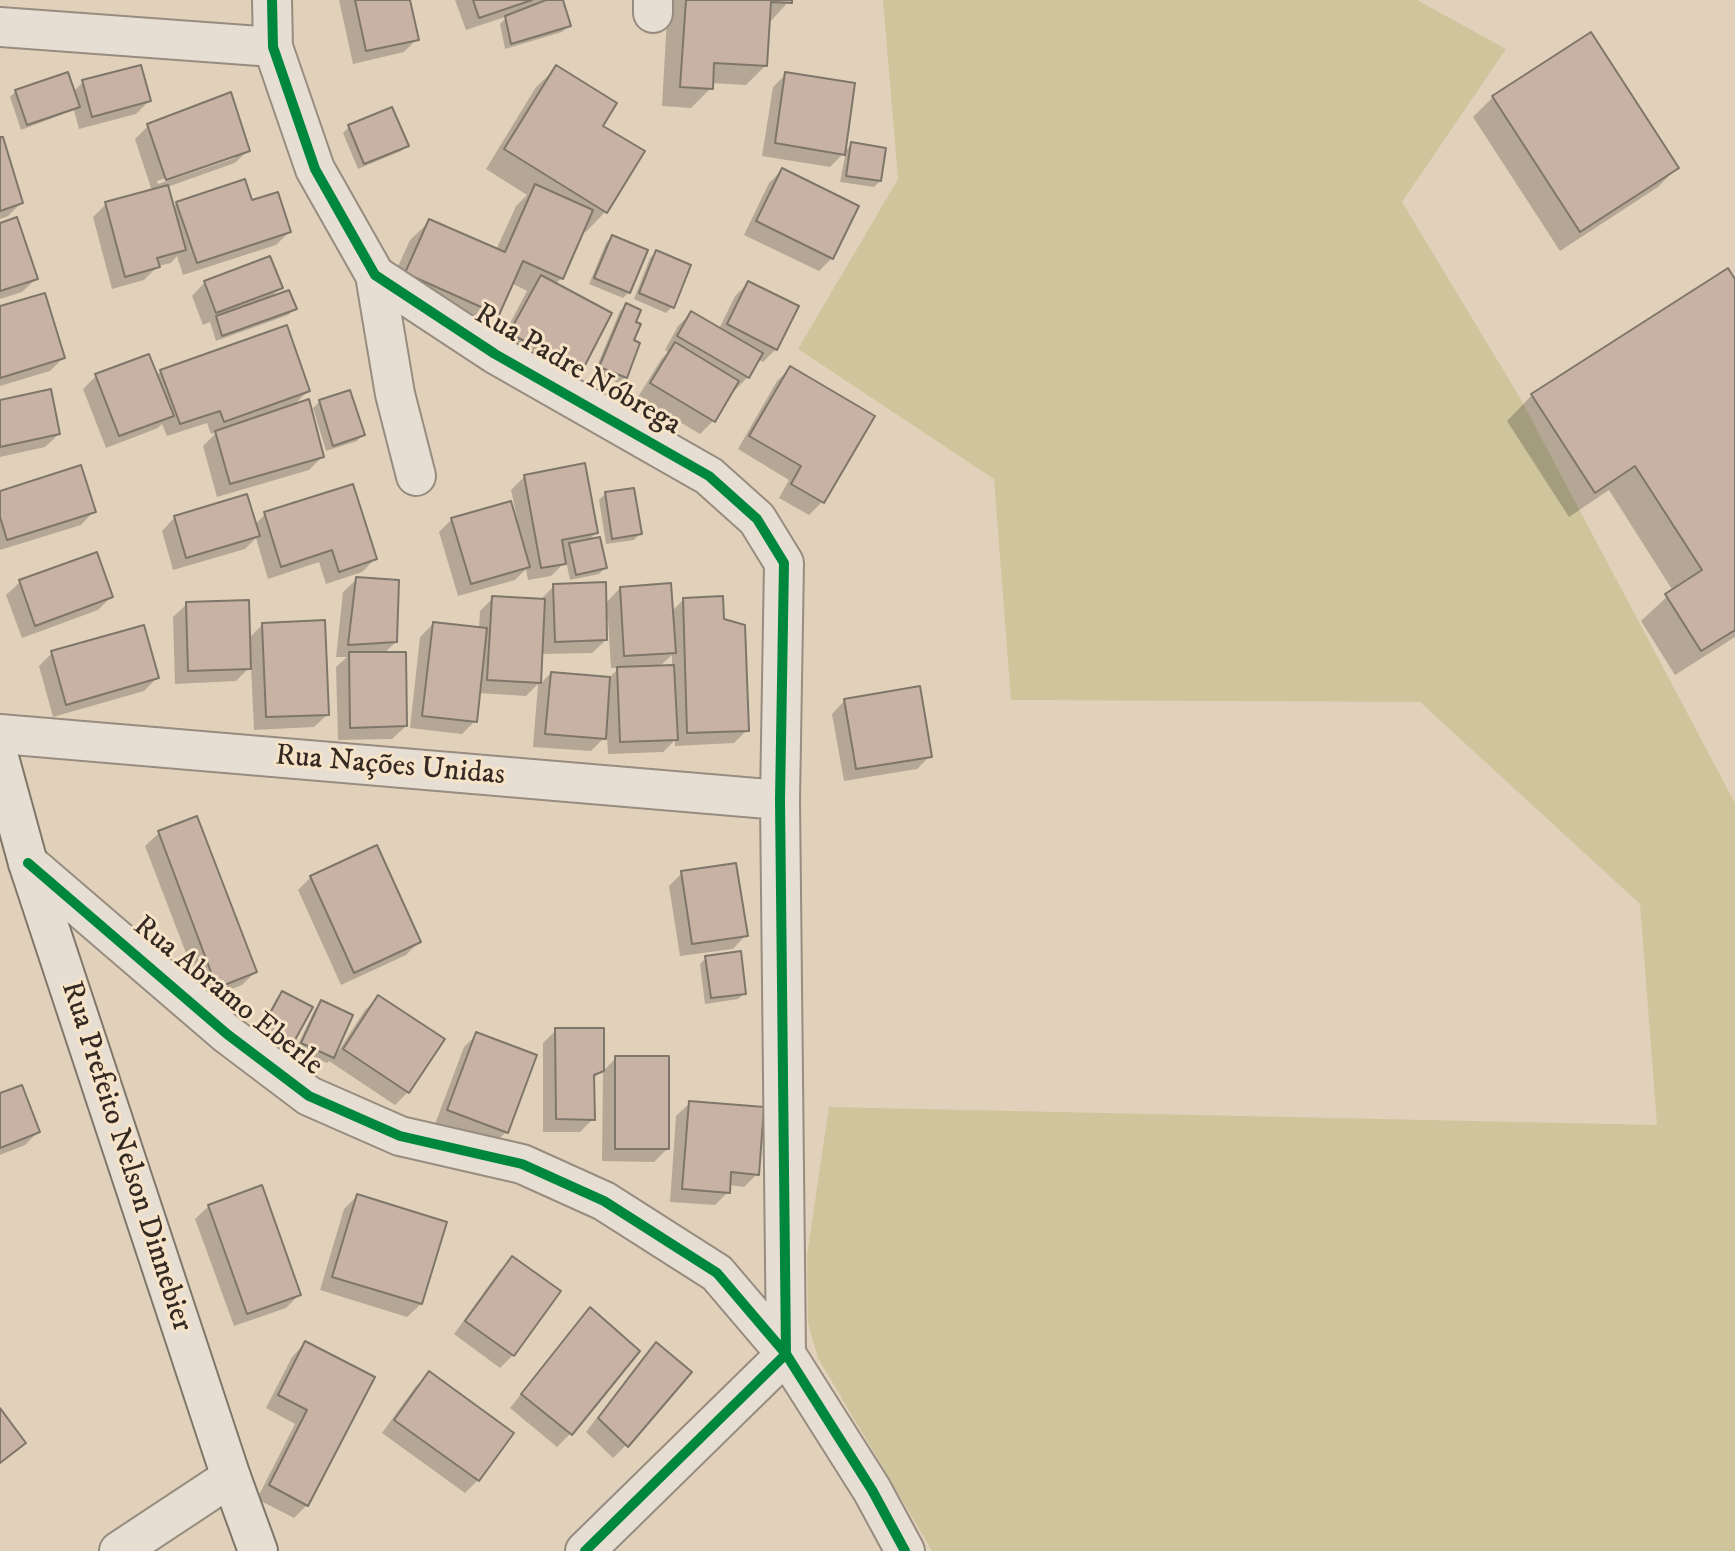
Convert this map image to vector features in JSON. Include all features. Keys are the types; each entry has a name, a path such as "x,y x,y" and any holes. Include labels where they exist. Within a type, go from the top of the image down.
{"street":[{"name":"Rua Padre Nóbrega","path":"272,0 273,47 314,169 375,275 495,354 709,476 757,519 784,563 780,800 786,1353"},
{"path":"0,27 273,47"},
{"path":"375,275 395,394 416,476"},
{"name":"Rua Nações Unidas","path":"0,734 780,800"},
{"name":"Rua Prefeito Nelson Dinnebier","path":"0,761 28,863 231,1477 258,1551"},
{"name":"Rua Abramo Eberle","path":"28,863 227,1034 309,1096 400,1136 522,1164 604,1201 717,1273 786,1353 872,1490 905,1551"},
{"path":"585,1551 786,1353"},
{"path":"119,1551 231,1477"}],"shaded area":[{"path":"883,0 1417,0 1506,49 1402,202 1519,396 1735,803 1735,1551 932,1551 818,1358 808,1323 807,1255 829,1107 1657,1125 1640,904 1420,702 1011,700 994,479 798,349 898,179"}],"building":[{"path":"355,0 410,0 419,40 366,51"},
{"path":"473,0 532,0 479,18"},
{"path":"546,0 563,0 571,26 511,44 505,16"},
{"path":"686,0 792,0 792,3 771,2 767,66 714,63 713,89 680,87"},
{"path":"1591,32 1679,168 1580,232 1492,96"},
{"path":"141,65 151,101 92,117 82,80"},
{"path":"556,65 617,103 603,126 645,151 607,213 504,149"},
{"path":"68,72 80,107 27,125 15,90"},
{"path":"785,72 855,83 845,155 775,143"},
{"path":"231,92 250,151 166,180 147,124"},
{"path":"392,107 409,146 364,164 348,125"},
{"path":"0,137 3,137 23,203 0,211"},
{"path":"851,142 886,148 881,181 846,176"},
{"path":"782,168 859,206 833,259 756,221"},
{"path":"245,179 252,200 278,192 291,232 197,263 176,202"},
{"path":"535,184 593,210 563,279 523,261 499,315 405,273 429,219 505,252"},
{"path":"168,185 186,250 157,258 160,267 125,277 105,202"},
{"path":"17,217 38,279 0,291 0,223"},
{"path":"612,235 648,250 630,293 594,278"},
{"path":"656,250 691,265 674,308 639,293"},
{"path":"270,256 283,288 216,313 204,281"},
{"path":"1728,268 1735,279 1735,630 1701,651 1665,594 1702,570 1635,466 1595,493 1531,394"},
{"path":"541,275 612,313 582,371 509,333"},
{"path":"748,281 799,306 777,350 727,324"},
{"path":"289,290 297,309 222,336 216,316"},
{"path":"45,293 65,358 0,378 0,306"},
{"path":"626,303 641,310 636,322 641,324 634,340 640,343 627,378 599,367"},
{"path":"691,311 763,353 749,378 677,336"},
{"path":"287,325 310,391 224,422 220,411 180,424 160,370"},
{"path":"675,342 739,381 715,422 650,383"},
{"path":"149,354 174,416 119,436 95,374"},
{"path":"790,366 875,416 824,503 791,484 801,466 749,436"},
{"path":"51,389 60,434 0,447 0,400"},
{"path":"350,390 365,435 333,446 319,400"},
{"path":"309,399 324,457 230,484 215,431"},
{"path":"585,463 598,533 562,540 566,564 541,568 524,475"},
{"path":"81,465 96,512 7,540 0,517 0,491"},
{"path":"353,484 377,559 339,572 332,550 281,567 264,512"},
{"path":"634,488 642,534 612,539 605,492"},
{"path":"247,494 260,536 186,558 174,516"},
{"path":"511,501 530,567 471,584 451,518"},
{"path":"600,537 607,568 576,575 569,543"},
{"path":"97,552 113,597 35,626 19,580"},
{"path":"356,577 399,580 397,642 348,645"},
{"path":"606,582 607,640 555,642 553,584"},
{"path":"671,583 676,653 624,656 620,587"},
{"path":"492,596 545,599 541,683 487,680"},
{"path":"723,596 724,619 745,625 749,731 687,733 683,598"},
{"path":"249,600 251,669 188,671 186,602"},
{"path":"325,620 329,715 266,717 262,623"},
{"path":"433,622 487,628 477,722 422,716"},
{"path":"144,625 159,678 66,705 51,651"},
{"path":"349,652 406,652 407,726 350,728"},
{"path":"674,665 678,740 620,742 617,667"},
{"path":"551,672 610,677 606,739 545,734"},
{"path":"920,686 932,757 856,769 844,699"},
{"path":"197,816 257,972 217,988 158,831"},
{"path":"377,845 421,942 354,973 310,876"},
{"path":"736,863 748,936 692,944 681,871"},
{"path":"741,951 746,994 711,998 705,956"},
{"path":"282,991 313,1007 290,1049 260,1032"},
{"path":"378,995 445,1039 409,1093 343,1049"},
{"path":"321,1000 353,1015 334,1058 301,1043"},
{"path":"555,1028 604,1028 604,1071 594,1075 595,1120 556,1119"},
{"path":"476,1032 537,1055 508,1133 447,1110"},
{"path":"615,1056 669,1056 669,1149 615,1149"},
{"path":"22,1085 40,1132 0,1148 0,1093"},
{"path":"689,1101 764,1107 759,1175 731,1172 730,1193 682,1189"},
{"path":"262,1185 301,1295 247,1314 208,1205"},
{"path":"357,1194 447,1222 422,1304 332,1277"},
{"path":"512,1256 561,1291 514,1356 465,1321"},
{"path":"590,1307 640,1351 572,1435 521,1394"},
{"path":"305,1341 375,1377 308,1506 269,1485 307,1410 278,1395"},
{"path":"656,1342 692,1372 628,1447 598,1418"},
{"path":"429,1371 514,1433 479,1481 394,1420"},
{"path":"0,1408 26,1443 0,1463"}],"cycle path":[{"path":"272,0 273,47 315,169 375,275 495,354 709,476 757,519 784,563 780,800 786,1354 585,1551"},
{"path":"28,863 227,1034 309,1096 400,1136 522,1164 604,1201 717,1273 786,1354 872,1490 905,1551"}]}
